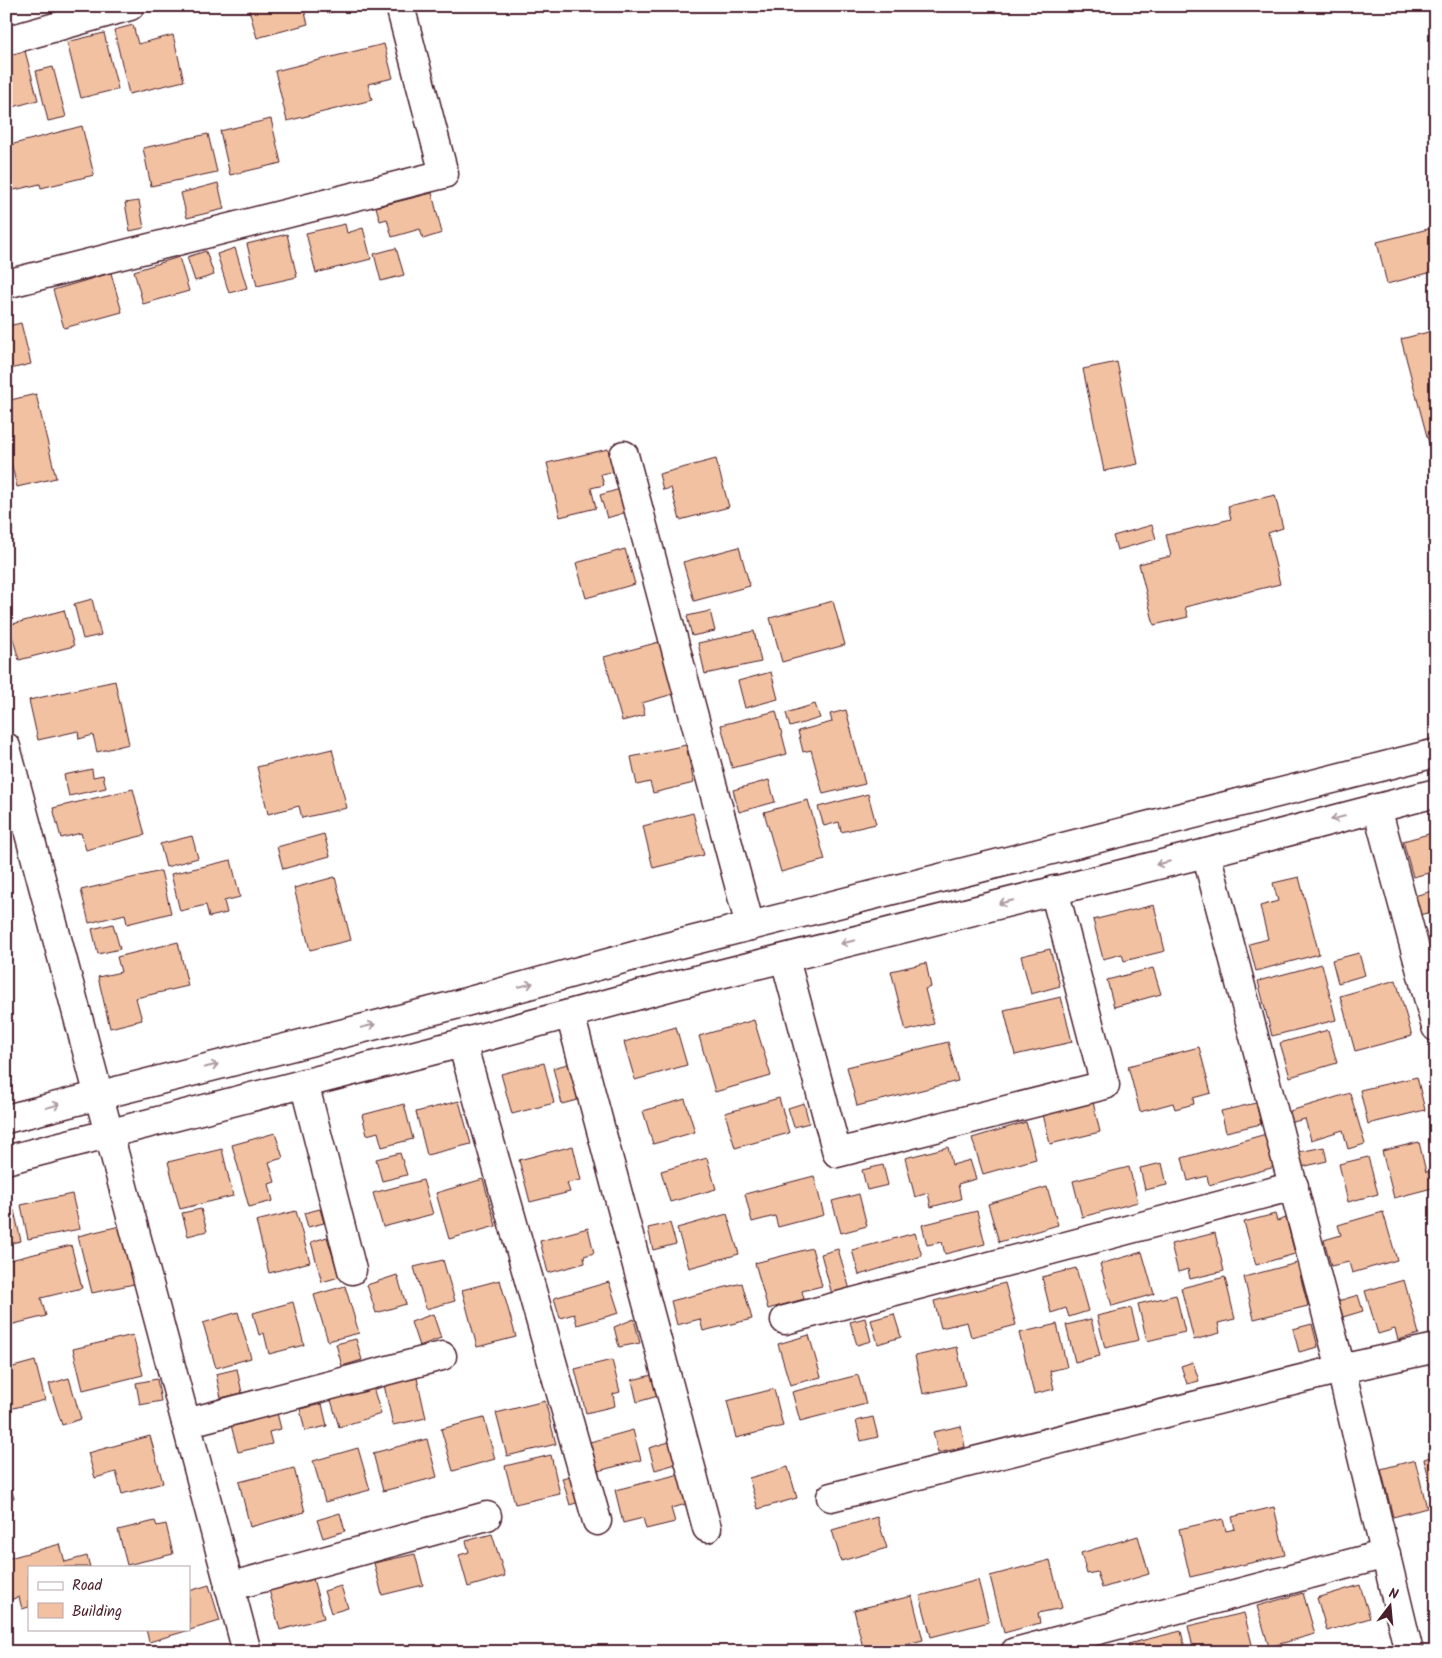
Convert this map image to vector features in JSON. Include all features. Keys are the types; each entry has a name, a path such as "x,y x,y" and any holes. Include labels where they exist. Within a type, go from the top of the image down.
{"street":[{"path":"6,41 130,6"},
{"path":"6,284 444,174 400,6"},
{"path":"624,455 750,926"},
{"path":"6,747 246,1652"},
{"path":"6,1119 455,1005 750,926 1436,752"},
{"path":"6,1160 462,1043 676,985 1436,793"},
{"path":"1377,808 1436,1027"},
{"path":"1206,852 1342,1369 1409,1652"},
{"path":"785,958 836,1153 1105,1084 1054,890"},
{"path":"570,1014 706,1528"},
{"path":"462,1043 597,1521"},
{"path":"304,1083 352,1270"},
{"path":"785,1320 1294,1186"},
{"path":"831,1497 1342,1369 1436,1348"},
{"path":"186,1423 442,1356"},
{"path":"229,1587 487,1516"},
{"path":"1015,1652 1386,1554"}],"building":[{"path":"248,6 303,6 308,24 257,38"},
{"path":"326,6 353,6 328,13"},
{"path":"133,25 138,44 173,35 184,81 129,94 114,30"},
{"path":"104,33 118,89 81,98 67,42"},
{"path":"384,44 393,78 368,84 372,100 287,121 275,71"},
{"path":"25,51 38,100 6,109 6,55"},
{"path":"53,67 66,117 48,121 36,71"},
{"path":"271,119 281,163 230,175 220,131"},
{"path":"82,126 94,175 41,188 40,184 6,192 6,146"},
{"path":"208,134 217,172 151,186 143,148"},
{"path":"218,183 224,209 187,218 181,193"},
{"path":"432,193 442,233 423,239 420,229 392,237 387,219 380,221 376,207"},
{"path":"139,201 144,228 130,231 125,203"},
{"path":"345,224 347,233 363,228 371,259 316,273 306,233"},
{"path":"1436,227 1436,271 1387,284 1377,242"},
{"path":"287,234 297,277 257,286 247,244"},
{"path":"235,248 247,288 229,293 217,254"},
{"path":"396,248 404,275 381,281 374,254"},
{"path":"206,251 214,275 195,281 187,257"},
{"path":"179,257 189,291 143,304 134,271"},
{"path":"111,273 122,312 64,328 53,290"},
{"path":"6,319 8,326 21,323 31,364 6,370"},
{"path":"1436,330 1436,470 1401,339"},
{"path":"1117,362 1138,464 1104,471 1083,369"},
{"path":"36,394 56,478 17,487 6,442 6,401"},
{"path":"608,449 613,472 601,474 604,485 591,488 596,508 560,517 547,463"},
{"path":"716,459 729,507 680,520 671,488 663,490 659,474"},
{"path":"620,489 627,512 607,518 600,495"},
{"path":"1275,495 1283,528 1268,533 1280,584 1185,607 1188,617 1154,625 1139,564 1171,556 1166,535 1231,519 1228,506"},
{"path":"1152,525 1156,539 1117,550 1113,536"},
{"path":"739,547 750,586 694,601 683,562"},
{"path":"625,549 635,584 586,598 576,563"},
{"path":"92,599 101,635 83,639 74,604"},
{"path":"833,601 845,645 782,662 770,618"},
{"path":"64,610 74,646 19,660 9,625"},
{"path":"710,611 715,631 692,636 687,616"},
{"path":"754,631 761,662 705,674 698,643"},
{"path":"659,642 673,694 642,703 645,715 622,721 604,657"},
{"path":"771,672 778,699 745,708 738,681"},
{"path":"115,681 129,744 97,752 93,735 79,739 78,731 38,740 29,700"},
{"path":"815,704 820,718 790,727 786,713"},
{"path":"846,710 865,784 823,794 811,750 803,752 798,731 832,722 830,714"},
{"path":"776,711 787,754 732,768 721,725"},
{"path":"686,745 694,783 653,793 650,782 637,785 631,757"},
{"path":"332,749 347,808 302,818 299,806 268,814 257,767"},
{"path":"92,769 93,777 103,775 106,788 69,796 64,775"},
{"path":"769,780 775,802 739,812 733,790"},
{"path":"133,789 145,835 86,850 81,833 61,838 53,808"},
{"path":"868,794 876,824 841,832 839,822 824,826 818,807"},
{"path":"808,800 825,860 781,872 764,812"},
{"path":"693,813 704,855 653,868 643,826"},
{"path":"1436,832 1436,871 1413,877 1403,841"},
{"path":"324,834 330,856 283,869 277,847"},
{"path":"192,836 198,858 166,867 160,844"},
{"path":"231,860 240,897 224,901 227,913 209,917 206,905 180,911 171,874"},
{"path":"161,871 171,913 127,924 125,914 89,923 81,890"},
{"path":"335,877 351,940 310,950 294,888"},
{"path":"1299,877 1319,954 1256,971 1249,944 1268,939 1260,906 1278,901 1273,883"},
{"path":"1436,890 1436,911 1419,915 1414,896"},
{"path":"1154,905 1165,951 1124,961 1122,954 1103,959 1093,920"},
{"path":"113,924 120,949 98,954 92,929"},
{"path":"178,942 188,986 136,998 142,1020 110,1028 98,977 121,972 117,957"},
{"path":"1050,949 1060,986 1031,994 1021,956"},
{"path":"1359,953 1365,975 1338,983 1332,960"},
{"path":"926,963 931,987 925,989 934,1024 906,1031 891,971"},
{"path":"1322,964 1336,1020 1272,1036 1258,981"},
{"path":"1153,968 1161,994 1114,1007 1107,980"},
{"path":"1396,980 1412,1036 1355,1051 1340,996"},
{"path":"1061,997 1072,1042 1015,1055 1004,1010"},
{"path":"754,1020 771,1076 715,1092 699,1036"},
{"path":"676,1027 687,1065 635,1080 624,1042"},
{"path":"1328,1030 1337,1063 1290,1077 1280,1043"},
{"path":"948,1042 958,1081 857,1106 847,1067"},
{"path":"1199,1047 1211,1093 1193,1098 1194,1104 1175,1109 1173,1103 1140,1112 1128,1066"},
{"path":"544,1063 554,1103 512,1114 501,1074"},
{"path":"571,1063 581,1099 562,1104 553,1068"},
{"path":"1417,1077 1425,1110 1368,1124 1360,1090"},
{"path":"1350,1093 1365,1144 1348,1149 1343,1130 1311,1140 1305,1119 1293,1122 1290,1111"},
{"path":"779,1098 789,1133 735,1148 725,1113"},
{"path":"685,1099 695,1132 653,1144 643,1111"},
{"path":"459,1101 471,1144 427,1155 416,1112"},
{"path":"1093,1102 1100,1132 1050,1144 1043,1114"},
{"path":"804,1103 809,1123 794,1127 788,1108"},
{"path":"1256,1103 1261,1124 1226,1132 1221,1111"},
{"path":"404,1104 413,1139 382,1147 378,1132 367,1135 362,1115"},
{"path":"1026,1122 1036,1159 983,1174 972,1138"},
{"path":"275,1133 283,1158 269,1162 275,1182 269,1184 273,1201 249,1207 232,1145"},
{"path":"1266,1134 1275,1167 1209,1185 1207,1176 1188,1181 1182,1158"},
{"path":"1419,1142 1426,1172 1436,1170 1436,1187 1394,1198 1382,1151"},
{"path":"573,1146 581,1180 567,1183 570,1192 530,1202 519,1160"},
{"path":"948,1147 952,1165 970,1160 976,1179 958,1184 961,1199 931,1207 928,1193 915,1197 905,1158"},
{"path":"1324,1147 1327,1161 1302,1167 1299,1152"},
{"path":"222,1149 233,1196 180,1209 168,1162"},
{"path":"400,1153 407,1175 382,1181 376,1159"},
{"path":"1368,1157 1378,1194 1348,1202 1339,1164"},
{"path":"707,1158 716,1189 670,1202 661,1171"},
{"path":"1162,1163 1167,1185 1145,1190 1140,1168"},
{"path":"883,1165 888,1185 867,1190 862,1170"},
{"path":"1129,1167 1138,1202 1082,1217 1073,1181"},
{"path":"814,1176 824,1215 778,1227 775,1216 752,1222 745,1194"},
{"path":"483,1179 496,1226 449,1239 436,1193"},
{"path":"423,1180 433,1214 383,1227 373,1193"},
{"path":"1047,1187 1058,1225 999,1242 988,1204"},
{"path":"72,1194 80,1229 28,1239 21,1205"},
{"path":"859,1194 867,1226 841,1233 832,1201"},
{"path":"201,1209 207,1231 188,1236 182,1213"},
{"path":"320,1209 324,1223 308,1227 304,1213"},
{"path":"14,1210 21,1241 6,1244 6,1212"},
{"path":"296,1211 310,1262 269,1273 256,1221"},
{"path":"977,1211 985,1244 945,1254 942,1242 927,1245 922,1225"},
{"path":"1383,1212 1397,1260 1352,1273 1349,1262 1331,1266 1324,1240 1341,1235 1338,1225"},
{"path":"727,1214 739,1254 689,1268 677,1228"},
{"path":"1275,1214 1277,1221 1286,1218 1295,1254 1256,1265 1244,1222"},
{"path":"670,1223 676,1244 653,1250 648,1228"},
{"path":"120,1226 134,1284 92,1293 78,1236"},
{"path":"588,1228 594,1253 584,1256 585,1263 548,1273 540,1241"},
{"path":"915,1233 922,1256 859,1275 852,1250"},
{"path":"1215,1233 1224,1271 1190,1279 1188,1269 1178,1272 1171,1244"},
{"path":"327,1237 339,1277 322,1282 311,1242"},
{"path":"71,1245 82,1288 41,1298 46,1316 6,1326 6,1261"},
{"path":"812,1248 822,1286 802,1291 804,1299 768,1309 755,1263"},
{"path":"838,1249 851,1293 833,1298 821,1254"},
{"path":"1142,1252 1154,1294 1112,1306 1100,1264"},
{"path":"443,1260 455,1301 426,1309 414,1267"},
{"path":"1297,1263 1308,1306 1254,1319 1244,1277"},
{"path":"1076,1268 1088,1311 1069,1317 1066,1308 1051,1313 1042,1277"},
{"path":"397,1275 406,1304 376,1313 367,1285"},
{"path":"1225,1277 1235,1319 1218,1323 1220,1333 1194,1340 1181,1288"},
{"path":"500,1280 516,1337 477,1347 462,1290"},
{"path":"1404,1280 1419,1334 1398,1340 1395,1329 1378,1334 1365,1291"},
{"path":"609,1282 619,1313 577,1325 574,1314 560,1318 554,1298"},
{"path":"742,1283 752,1319 703,1331 700,1319 677,1325 671,1301"},
{"path":"1005,1283 1016,1325 971,1337 967,1322 941,1328 934,1301"},
{"path":"345,1286 359,1333 328,1341 314,1295"},
{"path":"1176,1295 1185,1332 1147,1341 1138,1304"},
{"path":"1358,1295 1363,1311 1343,1317 1338,1301"},
{"path":"293,1302 304,1345 269,1354 264,1333 259,1335 253,1313"},
{"path":"1131,1308 1139,1340 1105,1348 1097,1316"},
{"path":"238,1312 251,1358 216,1368 203,1323"},
{"path":"433,1314 441,1338 419,1346 411,1322"},
{"path":"894,1314 901,1337 878,1344 871,1320"},
{"path":"865,1318 871,1341 857,1345 850,1322"},
{"path":"634,1319 640,1343 619,1347 614,1327"},
{"path":"1091,1319 1100,1356 1075,1362 1066,1325"},
{"path":"1057,1324 1067,1367 1050,1371 1054,1389 1034,1394 1019,1333"},
{"path":"1312,1324 1318,1347 1299,1352 1293,1329"},
{"path":"133,1335 143,1375 83,1390 73,1349"},
{"path":"809,1335 821,1377 790,1385 778,1344"},
{"path":"356,1339 362,1360 342,1366 336,1344"},
{"path":"957,1347 965,1385 923,1394 915,1356"},
{"path":"612,1360 620,1392 613,1394 615,1406 586,1413 575,1369"},
{"path":"35,1361 45,1400 6,1410 6,1369"},
{"path":"1193,1362 1199,1381 1187,1384 1181,1366"},
{"path":"237,1369 242,1393 221,1398 216,1374"},
{"path":"652,1375 658,1396 637,1402 632,1380"},
{"path":"858,1375 866,1404 800,1421 792,1392"},
{"path":"69,1378 81,1419 62,1425 49,1384"},
{"path":"417,1378 426,1418 393,1425 384,1385"},
{"path":"157,1379 161,1401 140,1405 136,1383"},
{"path":"373,1387 381,1414 339,1427 331,1400"},
{"path":"774,1389 783,1426 736,1438 727,1401"},
{"path":"545,1401 556,1444 507,1456 496,1413"},
{"path":"322,1404 327,1426 305,1431 300,1409"},
{"path":"277,1413 281,1429 269,1432 272,1444 238,1452 231,1425"},
{"path":"873,1417 878,1437 861,1441 856,1421"},
{"path":"484,1418 495,1459 453,1471 441,1429"},
{"path":"961,1426 965,1447 938,1453 933,1432"},
{"path":"633,1430 641,1460 598,1471 590,1442"},
{"path":"150,1436 163,1483 122,1494 116,1472 95,1478 88,1453"},
{"path":"427,1439 437,1477 383,1491 373,1453"},
{"path":"669,1442 676,1464 655,1470 649,1448"},
{"path":"358,1448 370,1490 325,1502 313,1461"},
{"path":"551,1455 560,1494 515,1504 505,1466"},
{"path":"1436,1455 1436,1504 1424,1459"},
{"path":"1415,1460 1427,1508 1393,1517 1381,1469"},
{"path":"788,1467 797,1498 758,1509 749,1478"},
{"path":"294,1468 305,1512 250,1527 239,1482"},
{"path":"6,1472 14,1498 7,1500 12,1515 6,1517"},
{"path":"680,1474 687,1504 671,1508 675,1522 646,1529 643,1518 623,1523 615,1490"},
{"path":"574,1475 582,1501 570,1505 562,1478"},
{"path":"1274,1507 1285,1555 1190,1577 1179,1529 1223,1519 1226,1531 1235,1529 1232,1517"},
{"path":"340,1513 345,1531 323,1538 317,1520"},
{"path":"877,1517 887,1548 841,1561 832,1530"},
{"path":"155,1521 157,1526 166,1524 173,1554 127,1565 118,1530"},
{"path":"492,1534 505,1576 468,1587 459,1555 469,1552 466,1541"},
{"path":"1138,1536 1149,1574 1102,1588 1097,1572 1087,1574 1081,1553"},
{"path":"60,1544 65,1562 87,1556 90,1566 28,1566 28,1607 22,1609 19,1597 6,1601 6,1559"},
{"path":"415,1554 423,1585 382,1595 374,1563"},
{"path":"1050,1560 1062,1608 1038,1613 1040,1623 1004,1633 990,1576"},
{"path":"313,1579 324,1618 280,1630 269,1590"},
{"path":"978,1580 989,1622 931,1637 920,1596"},
{"path":"209,1585 220,1621 190,1630 190,1591"},
{"path":"1360,1585 1370,1618 1327,1631 1317,1598"},
{"path":"341,1586 348,1608 331,1613 324,1591"},
{"path":"1303,1593 1315,1634 1269,1647 1257,1606"},
{"path":"912,1596 923,1640 874,1652 864,1652 854,1610"},
{"path":"1244,1613 1254,1652 1194,1652 1188,1626"},
{"path":"146,1630 190,1630 149,1642"},
{"path":"1181,1631 1186,1652 1130,1652 1128,1644"},
{"path":"1356,1645 1358,1652 1335,1652 1335,1651"}]}
